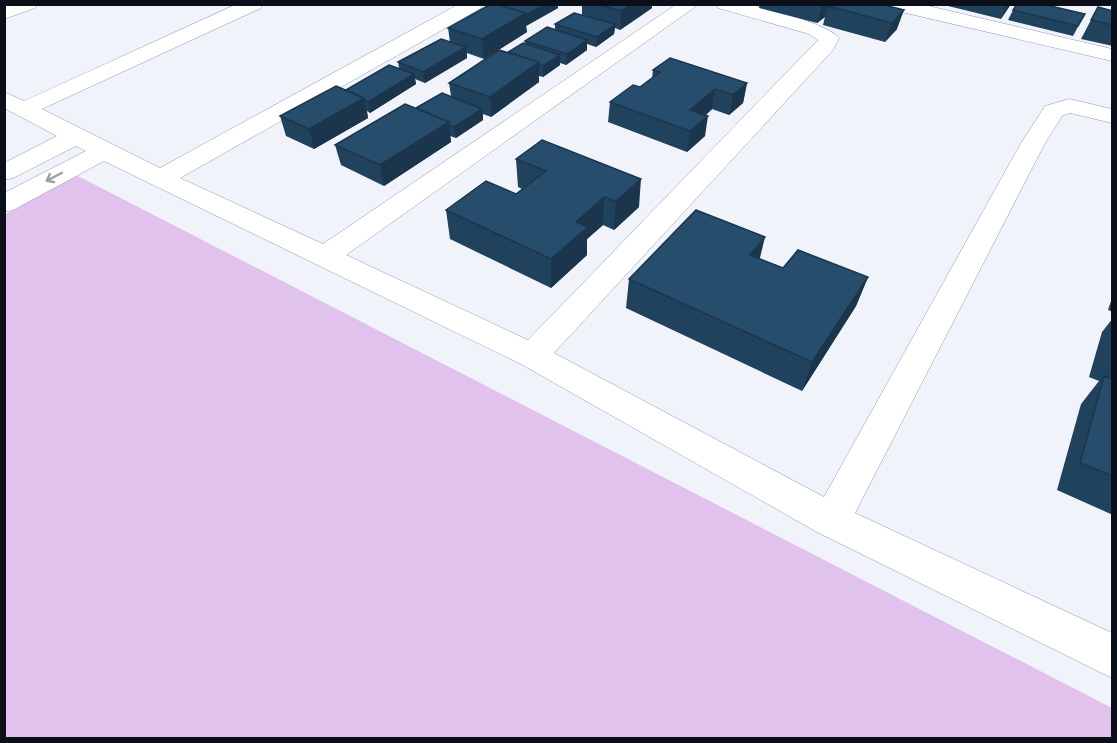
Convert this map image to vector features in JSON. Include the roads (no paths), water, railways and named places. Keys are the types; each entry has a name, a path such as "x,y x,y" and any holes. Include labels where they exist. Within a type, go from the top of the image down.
{"street":[{"path":"4,13 28,4"},
{"path":"14,104 254,4"},
{"path":"163,177 474,4"},
{"path":"324,257 690,4"},
{"path":"532,356 826,46 829,38 816,30 725,4"},
{"path":"893,4 1113,56"},
{"path":"14,104 324,257 532,356 831,520 1113,656"},
{"path":"831,520 1032,145 1053,111 1069,106 1113,116"},
{"path":"4,173 90,143"},
{"path":"4,204 90,143"}]}
